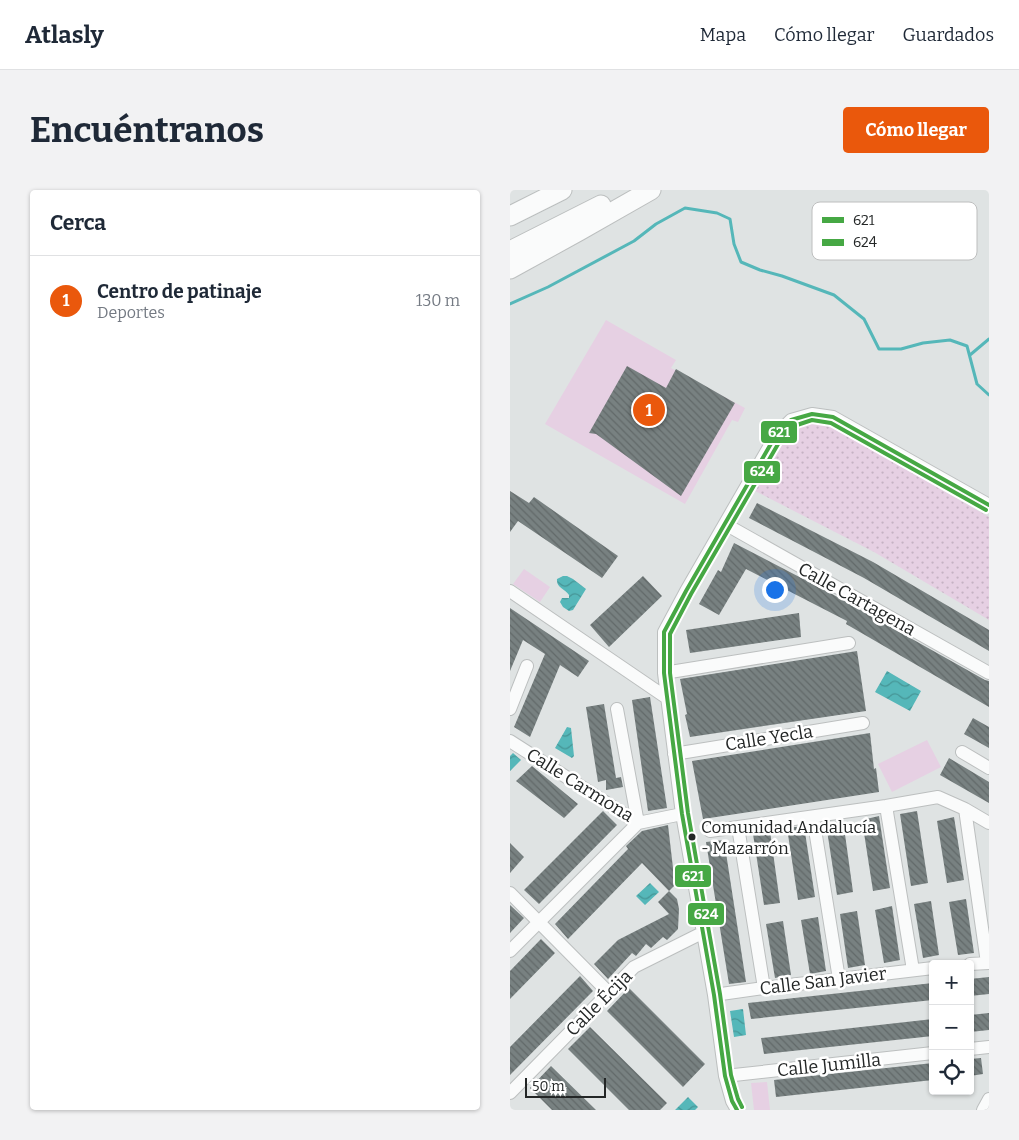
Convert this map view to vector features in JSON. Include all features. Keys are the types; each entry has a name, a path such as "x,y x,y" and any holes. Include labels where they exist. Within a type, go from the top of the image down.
{"highway":[{"path":"510,216 562,190"},
{"path":"510,250 629,190"},
{"path":"510,269 650,190"}],"street":[{"path":"736,1110 726,1076 714,995 682,814 664,673 664,632 776,435 790,420 812,414 834,417 989,506"},
{"name":"Calle Cartagena","path":"726,524 989,673"},
{"path":"510,591 667,698"},
{"path":"664,673 849,643"},
{"path":"510,709 527,666"},
{"path":"510,951 638,823 617,709"},
{"name":"Calle Yecla","path":"674,754 863,723"},
{"name":"Calle Carmona","path":"510,741 638,823 682,814"},
{"path":"962,752 989,768"},
{"path":"710,831 938,797 989,823"},
{"path":"886,806 913,970"},
{"path":"965,810 988,963 974,964"},
{"path":"813,817 839,979"},
{"path":"738,828 764,988"},
{"path":"510,892 609,993"},
{"name":"Calle Écija","path":"510,1093 634,968 702,933"},
{"name":"Calle San Javier","path":"714,995 929,968"},
{"path":"974,1049 989,1047"},
{"name":"Calle Jumilla","path":"726,1076 929,1053"},
{"path":"983,1110 989,1099"}],"shaded area":[{"path":"606,320 676,360 671,368 745,408 738,422 732,420 685,504 545,424"},
{"path":"803,422 827,424 989,517 989,620 874,552 755,491 786,432"},
{"path":"524,569 550,587 540,602 513,584"},
{"path":"927,740 941,767 892,792 878,764"},
{"path":"767,1082 770,1110 754,1110 751,1083"}],"water":[{"path":"567,576 586,589 573,610 569,611 560,602 562,598 569,598 569,595 557,582 557,579"},
{"path":"887,671 921,691 910,711 875,692"},
{"path":"567,727 571,728 574,756 572,758 555,748"},
{"path":"513,753 521,760 510,771 510,756"},
{"path":"650,883 659,892 645,905 636,896"},
{"path":"743,1009 746,1035 734,1037 730,1011"},
{"path":"688,1097 698,1107 695,1110 675,1110"}],"building":[{"path":"627,366 666,388 676,369 735,403 681,496 596,434 589,433"},
{"path":"510,491 529,503 534,497 618,556 602,578 518,521 510,532"},
{"path":"757,503 873,562 989,630 989,651 864,578 749,518"},
{"path":"734,543 832,594 989,681 989,707 846,624 847,621 746,569 719,615 699,604 718,570 721,572"},
{"path":"643,576 662,596 609,647 590,625"},
{"path":"510,608 589,661 578,677 560,665 530,737 514,727 545,654 523,640 510,671"},
{"path":"799,613 801,637 690,653 686,630"},
{"path":"857,651 866,711 690,737 680,679"},
{"path":"650,697 667,808 648,811 632,700"},
{"path":"604,704 616,778 621,777 623,787 606,790 606,780 598,782 586,707"},
{"path":"973,718 989,727 989,748 964,734"},
{"path":"870,733 879,792 703,819 692,761"},
{"path":"949,758 989,782 989,803 940,775"},
{"path":"532,766 578,804 564,818 516,781"},
{"path":"603,811 617,825 539,904 524,890"},
{"path":"917,811 928,883 911,886 900,814"},
{"path":"879,816 890,888 873,891 862,820"},
{"path":"954,817 964,880 947,883 937,821"},
{"path":"843,820 853,892 837,895 826,824"},
{"path":"668,825 675,885 669,891 642,863 568,939 555,924 628,849 626,846 642,831"},
{"path":"804,826 815,897 798,900 787,828"},
{"path":"770,831 780,903 764,905 753,834"},
{"path":"724,840 746,982 729,984 706,842"},
{"path":"510,843 524,857 510,873"},
{"path":"669,891 677,899 679,909 678,929 667,940 663,937 651,948 646,944 636,956 632,953 608,979 594,964 618,940 669,914 658,902"},
{"path":"966,899 974,953 958,955 949,902"},
{"path":"931,901 939,955 923,958 914,904"},
{"path":"510,905 524,918 510,933"},
{"path":"892,906 900,960 884,963 875,910"},
{"path":"857,911 865,965 848,968 840,914"},
{"path":"818,917 826,971 810,974 801,920"},
{"path":"783,921 791,975 775,978 766,924"},
{"path":"541,939 555,953 510,999 510,971"},
{"path":"580,976 593,991 510,1075 510,1047"},
{"path":"989,977 989,994 974,996 974,979"},
{"path":"929,983 929,1000 751,1019 748,1003"},
{"path":"629,988 705,1064 683,1087 607,1011"},
{"path":"989,1013 989,1030 974,1032 974,1015"},
{"path":"929,1019 929,1036 764,1054 761,1038"},
{"path":"590,1027 667,1103 660,1110 629,1110 568,1049"},
{"path":"981,1058 983,1074 974,1075 974,1059"},
{"path":"929,1063 929,1080 776,1097 774,1080"},
{"path":"551,1066 596,1110 552,1110 530,1088"}],"waterway":[{"path":"510,304 548,287 634,241 656,224 685,208 717,213 730,219 734,244 741,262 834,295 864,319 879,349 901,349 923,343 950,340 967,346 977,384 989,395"},
{"path":"970,355 989,339"}],"transit line":[{"name":"621","path":"737,1110 732,1101 725,1076 714,995 682,814 664,673 664,632 776,435 791,420 812,414 833,417 989,505"},
{"name":"624","path":"742,1107 731,1075 720,994 688,813 670,673 670,634 691,594 781,439 794,426 812,420 831,423 986,510"}],"place":[{"name":"Centro de patinaje","path":"649,410"},
{"name":"Comunidad Andalucía - Mazarrón","path":"692,837"}]}
